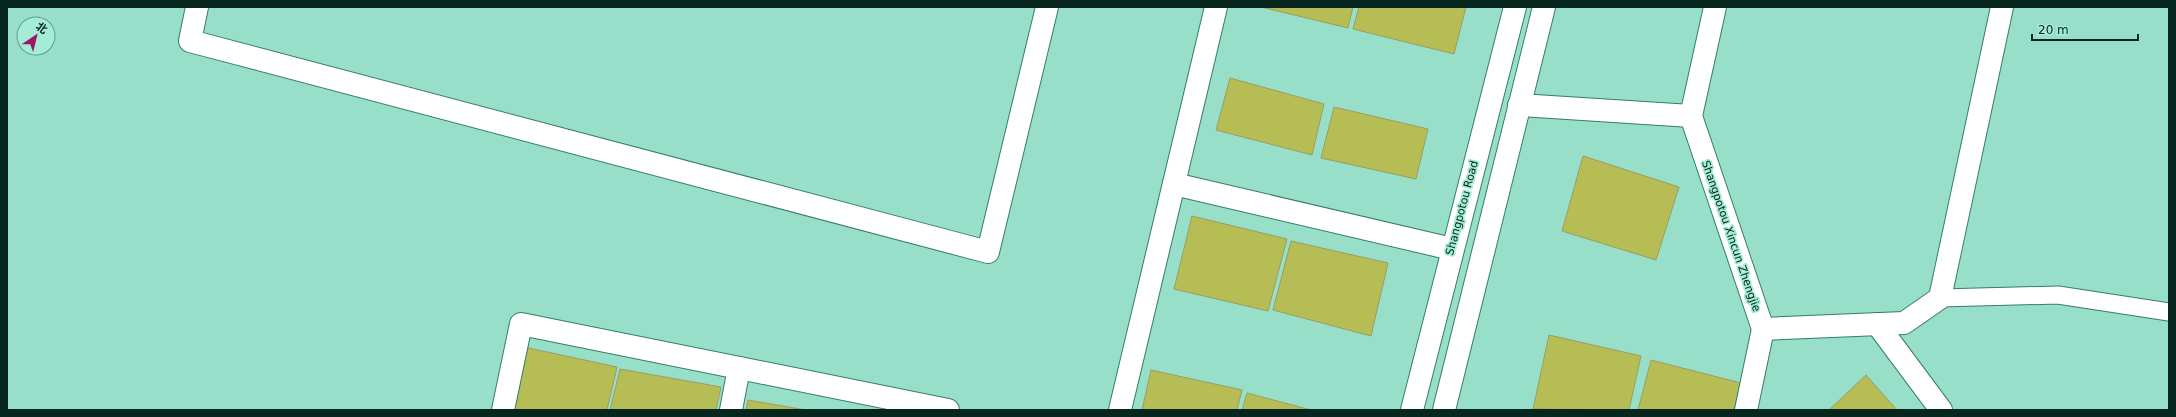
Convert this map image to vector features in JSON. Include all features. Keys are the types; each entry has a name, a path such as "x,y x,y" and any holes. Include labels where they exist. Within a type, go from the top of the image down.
{"street":[{"path":"197,7 190,41 988,252 1047,7"},
{"path":"1120,410 1216,7"},
{"name":"Shangpotou Road","path":"1412,410 1515,7"},
{"path":"1444,410 1544,7"},
{"path":"1520,105 1691,116 1715,7"},
{"path":"1746,410 1762,329 1904,323 1940,298 2002,7"},
{"name":"Shangpotou Xincun Zhengjie","path":"1691,116 1762,329"},
{"path":"1174,184 1452,249"},
{"path":"503,410 521,324 948,410"},
{"path":"1878,324 1941,410"},
{"path":"731,410 739,368"}],"lane":[{"path":"1940,298 2058,295 2169,312"}],"building":[{"path":"1261,7 1353,7 1348,28"},
{"path":"1359,7 1466,7 1454,54 1353,29"},
{"path":"1230,78 1324,104 1312,155 1216,130"},
{"path":"1334,107 1428,129 1416,179 1321,158"},
{"path":"1583,156 1679,187 1656,260 1562,231"},
{"path":"1192,216 1287,239 1268,311 1174,289"},
{"path":"1291,241 1388,263 1371,336 1273,310"},
{"path":"1549,335 1641,356 1629,410 1533,409"},
{"path":"524,347 617,367 607,410 510,410"},
{"path":"1651,360 1741,383 1734,410 1638,410"},
{"path":"620,369 721,387 716,410 610,410"},
{"path":"1151,370 1242,390 1237,410 1142,410"},
{"path":"1866,375 1897,410 1830,409"},
{"path":"1247,393 1311,410 1242,410"},
{"path":"748,400 806,410 746,410"}]}
